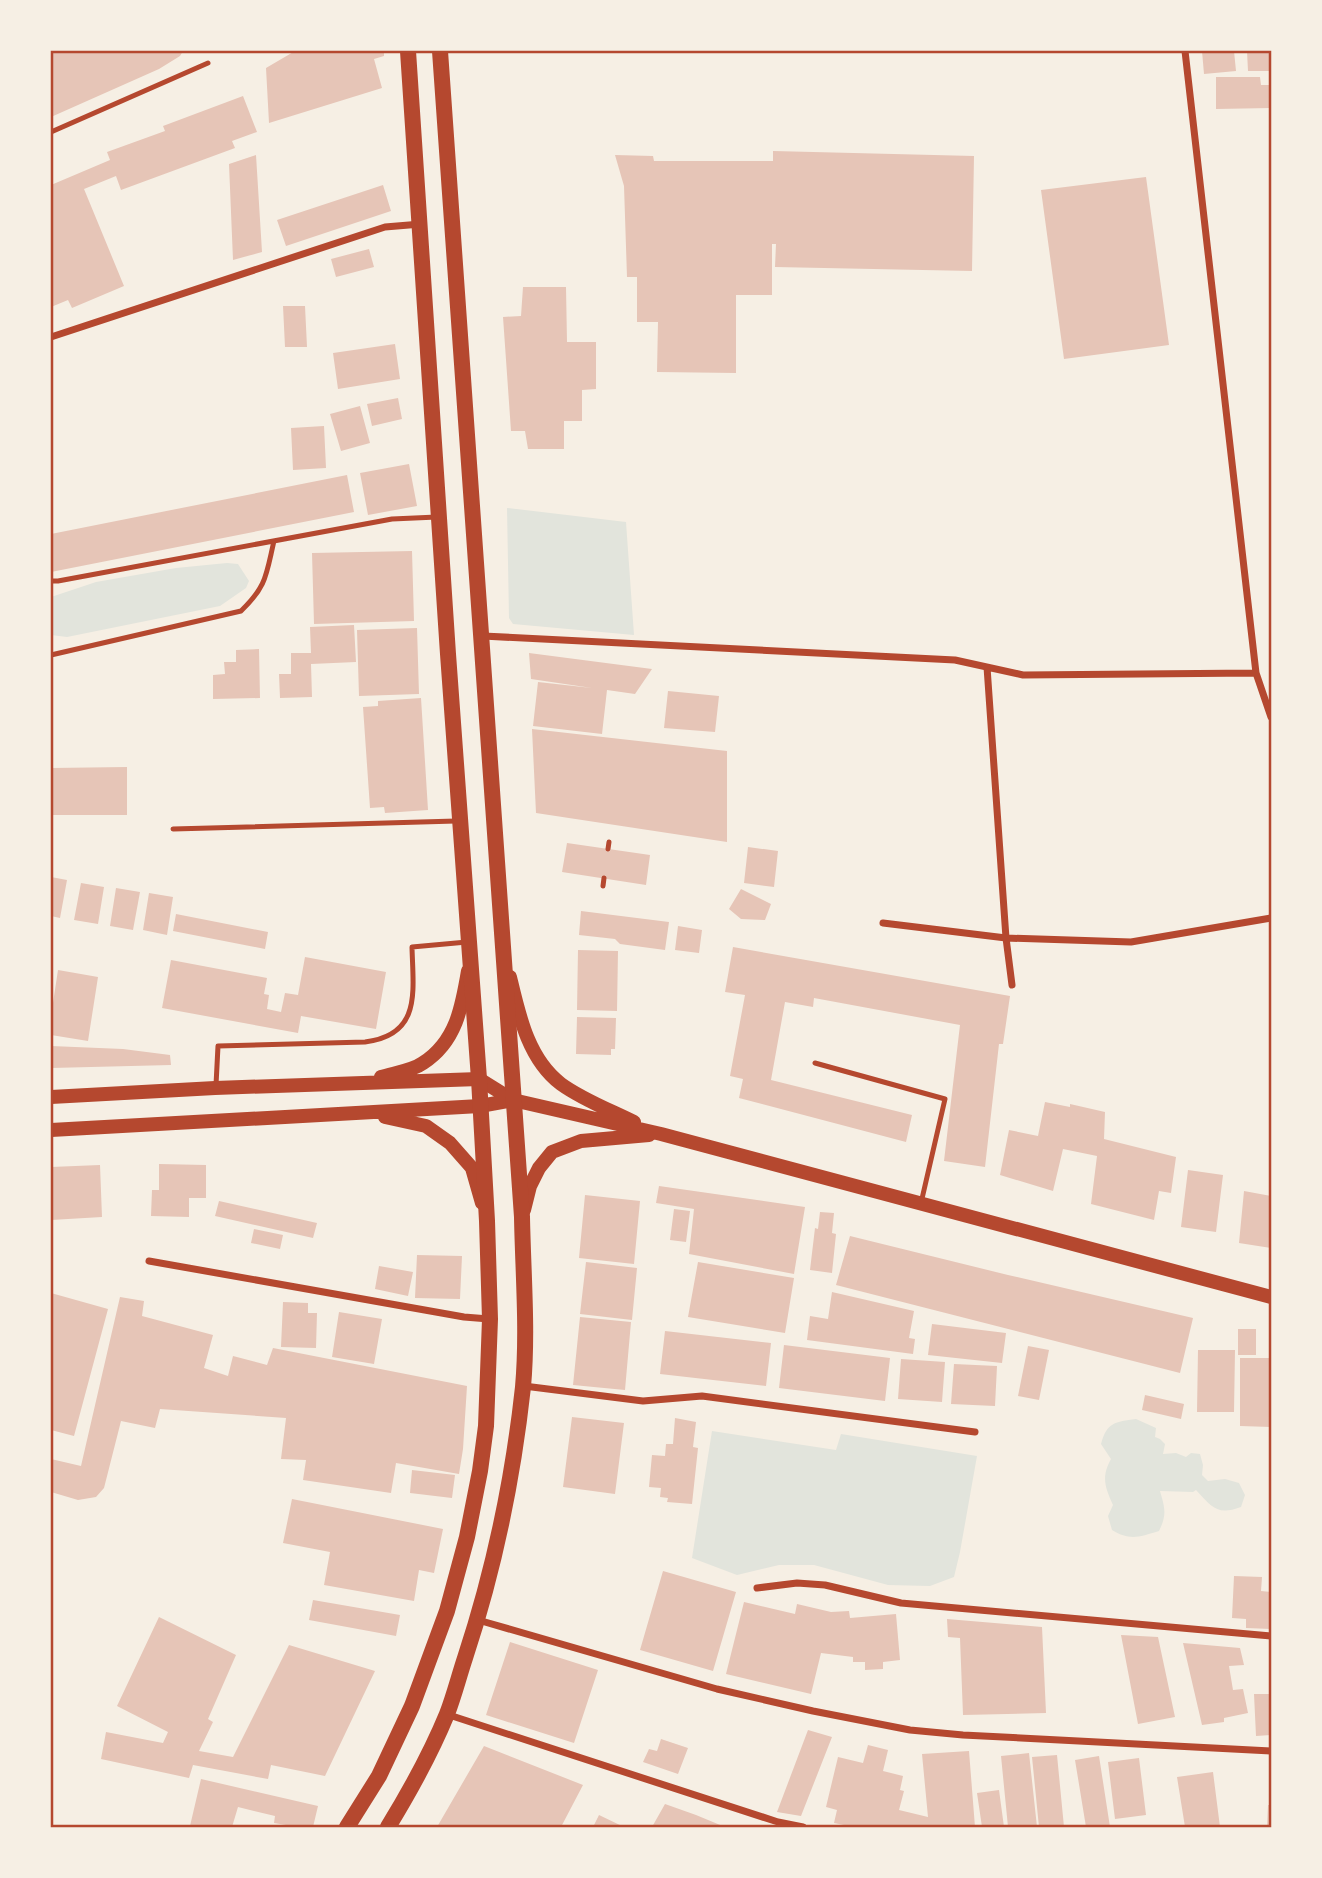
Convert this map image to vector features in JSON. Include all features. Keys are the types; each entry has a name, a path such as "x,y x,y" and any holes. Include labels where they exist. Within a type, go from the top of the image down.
{"main road":[{"path":"347,1827 379,1776 412,1706 447,1611 467,1537 486,1426 489,1319 479,1079 408,51"},
{"path":"388,1827 407,1796 446,1714 477,1620 497,1546 510,1477 523,1386 525,1324 522,1217 440,51"},
{"path":"363,1083 422,1065 439,1050 454,1029 463,1003 469,950"},
{"path":"503,951 521,1024 535,1055 559,1082 582,1097 661,1134"},
{"path":"51,1097 215,1088 479,1079 513,1100 661,1134 1271,1297"},
{"path":"51,1130 480,1106 513,1100"},
{"path":"369,1113 426,1126 450,1143 472,1168 487,1221"},
{"path":"522,1217 530,1186 539,1168 552,1152 581,1142 661,1134"}],"street":[{"path":"1185,51 1256,673 1271,718"},
{"path":"51,337 385,226 421,224"},
{"path":"482,636 954,660 1023,675 1256,673"},
{"path":"987,667 1006,938 1012,985"},
{"path":"883,923 1006,938 1131,942 1271,918"},
{"path":"149,1261 464,1317 489,1319"},
{"path":"523,1386 643,1401 702,1396 975,1432"},
{"path":"757,1588 797,1583 825,1585 901,1603 1271,1636"},
{"path":"477,1620 717,1689 910,1730 1271,1751"},
{"path":"446,1714 778,1822 803,1827"}],"lane":[{"path":"51,132 208,63"},
{"path":"51,581 392,519 439,517"},
{"path":"51,655 240,611 264,583 274,541"},
{"path":"173,829 460,821"},
{"path":"215,1088 218,1046 365,1042 392,1034 403,1025 411,1013 414,999 412,947 469,950"},
{"path":"815,1063 945,1099 920,1203"}],"shaded area":[{"path":"507,508 626,522 634,635 513,624 509,618"},
{"path":"238,564 249,581 246,588 220,606 67,637 51,635 51,597 96,582 176,568"},
{"path":"1136,1419 1156,1428 1155,1437 1165,1444 1163,1454 1176,1453 1186,1457 1191,1453 1200,1454 1202,1475 1208,1481 1225,1479 1239,1483 1245,1495 1241,1507 1220,1510 1196,1490 1160,1491 1164,1511 1159,1531 1135,1537 1124,1536 1112,1530 1108,1516 1113,1505 1105,1477 1111,1459 1101,1444 1106,1431 1113,1424"},
{"path":"712,1431 836,1450 841,1434 977,1456 954,1577 930,1586 888,1585 814,1565 779,1565 737,1575 692,1558"}],"building":[{"path":"51,51 183,51 180,56 159,69 51,117"},
{"path":"295,51 384,51 384,56 374,59 382,88 269,123 266,68"},
{"path":"1202,51 1234,51 1236,71 1204,74"},
{"path":"1247,51 1271,51 1271,71 1248,71"},
{"path":"1216,77 1260,77 1261,85 1271,85 1271,108 1216,109"},
{"path":"243,96 257,132 232,141 235,148 121,190 116,176 84,189 124,286 72,308 68,300 51,307 51,185 110,160 107,152 165,131 163,126"},
{"path":"773,151 974,156 972,271 775,267 776,244 772,244 772,295 736,295 736,373 657,372 658,322 637,322 637,277 627,277 624,186 615,155 653,156 654,161 773,161"},
{"path":"256,155 262,252 233,260 229,164"},
{"path":"1146,177 1169,345 1064,359 1041,190"},
{"path":"383,185 391,211 286,246 277,220"},
{"path":"369,249 374,267 336,277 331,259"},
{"path":"523,287 566,287 567,342 596,342 596,389 582,390 582,421 564,421 564,449 528,449 525,431 511,431 503,317 521,316"},
{"path":"283,306 305,306 307,347 285,347"},
{"path":"395,344 400,379 338,389 333,353"},
{"path":"398,398 402,419 372,426 367,404"},
{"path":"360,406 370,443 341,451 330,414"},
{"path":"324,426 326,468 293,470 291,428"},
{"path":"409,464 417,506 368,515 360,473"},
{"path":"347,475 354,512 51,572 51,534"},
{"path":"412,551 414,621 314,624 312,553"},
{"path":"354,625 356,662 311,664 312,697 280,698 279,674 291,674 291,653 311,653 310,627"},
{"path":"417,628 419,694 359,696 357,630"},
{"path":"259,649 260,698 213,699 213,675 225,674 224,662 236,662 236,650"},
{"path":"529,653 652,669 635,694 607,690 602,734 533,726 538,682 592,688 531,679"},
{"path":"668,691 719,696 715,732 664,728"},
{"path":"421,698 428,810 385,813 384,807 370,808 363,707 378,706 378,701"},
{"path":"532,729 727,751 727,842 536,813"},
{"path":"127,767 127,815 52,815 51,768"},
{"path":"567,843 650,855 646,885 562,872"},
{"path":"748,847 778,851 774,887 744,883"},
{"path":"51,877 67,880 60,918 51,916"},
{"path":"81,883 104,887 98,924 74,920"},
{"path":"116,888 140,892 133,930 110,926"},
{"path":"741,889 771,904 765,920 741,919 729,909"},
{"path":"149,893 173,897 167,935 143,930"},
{"path":"581,911 669,922 665,950 620,944 615,939 579,935"},
{"path":"176,914 268,932 265,949 173,931"},
{"path":"678,926 702,930 699,953 675,950"},
{"path":"733,947 1010,996 1003,1044 999,1044 985,1167 944,1161 960,1025 814,998 813,1007 785,1002 771,1080 912,1115 906,1142 739,1098 743,1079 730,1076 745,995 725,992"},
{"path":"578,950 618,951 617,1011 577,1010"},
{"path":"305,957 386,972 376,1029 301,1016 298,1033 162,1008 171,960 267,978 264,994 269,995 267,1009 281,1012 285,993 298,995"},
{"path":"58,970 98,977 88,1041 51,1035"},
{"path":"577,1017 616,1018 615,1049 611,1049 611,1055 576,1054"},
{"path":"51,1046 123,1049 170,1055 171,1065 51,1068"},
{"path":"1045,1102 1070,1107 1070,1104 1105,1112 1104,1139 1176,1157 1171,1193 1159,1191 1154,1220 1091,1204 1097,1156 1063,1149 1053,1191 1000,1175 1009,1130 1038,1136"},
{"path":"159,1164 206,1165 206,1198 189,1198 189,1217 151,1216 152,1190 159,1190"},
{"path":"100,1165 102,1217 51,1220 51,1167"},
{"path":"1188,1170 1223,1175 1216,1232 1181,1227"},
{"path":"659,1186 805,1207 794,1274 689,1254 694,1209 656,1203"},
{"path":"1244,1191 1271,1196 1271,1248 1239,1243"},
{"path":"585,1195 640,1201 634,1264 579,1258"},
{"path":"219,1201 317,1223 313,1238 215,1216"},
{"path":"674,1209 690,1211 686,1242 670,1240"},
{"path":"820,1212 834,1213 832,1233 836,1234 832,1273 810,1270 815,1228 818,1229"},
{"path":"254,1229 283,1235 280,1249 251,1243"},
{"path":"850,1236 1193,1318 1180,1373 836,1285"},
{"path":"417,1255 462,1256 460,1299 415,1298"},
{"path":"586,1262 637,1268 632,1320 580,1314"},
{"path":"698,1262 794,1278 785,1333 688,1317"},
{"path":"379,1266 413,1272 408,1296 375,1289"},
{"path":"832,1292 914,1311 909,1338 915,1339 913,1354 807,1340 810,1316 828,1319"},
{"path":"51,1293 108,1309 74,1436 51,1430"},
{"path":"120,1297 144,1301 142,1316 213,1335 204,1368 228,1376 233,1356 267,1365 273,1348 467,1386 459,1474 396,1463 391,1493 303,1480 306,1460 281,1459 286,1418 160,1409 155,1428 121,1421 104,1488 96,1497 78,1500 51,1492 51,1459 81,1466"},
{"path":"283,1302 308,1303 308,1313 317,1313 316,1348 281,1347"},
{"path":"339,1312 382,1319 374,1364 332,1357"},
{"path":"580,1317 631,1322 625,1390 573,1385"},
{"path":"932,1324 1006,1333 1002,1363 928,1355"},
{"path":"1238,1329 1256,1329 1256,1355 1238,1355"},
{"path":"665,1331 771,1343 766,1386 660,1374"},
{"path":"784,1345 890,1358 885,1401 779,1388"},
{"path":"1028,1346 1049,1350 1039,1400 1018,1396"},
{"path":"1198,1350 1235,1350 1234,1412 1197,1412"},
{"path":"1240,1358 1271,1358 1271,1427 1240,1426"},
{"path":"901,1359 945,1362 942,1402 898,1399"},
{"path":"954,1364 997,1366 995,1406 951,1404"},
{"path":"1145,1395 1184,1404 1181,1419 1142,1410"},
{"path":"572,1417 624,1423 615,1494 563,1487"},
{"path":"675,1418 696,1422 693,1447 698,1448 692,1504 667,1502 668,1498 660,1497 661,1488 649,1487 652,1455 665,1456 666,1444 673,1444"},
{"path":"412,1470 455,1475 452,1498 410,1493"},
{"path":"292,1499 443,1529 434,1573 419,1570 414,1601 324,1585 330,1552 283,1543"},
{"path":"663,1571 736,1592 713,1671 640,1650"},
{"path":"1234,1576 1262,1577 1261,1591 1271,1592 1271,1629 1246,1628 1246,1619 1232,1618"},
{"path":"313,1600 400,1615 396,1636 309,1620"},
{"path":"744,1602 795,1614 797,1604 831,1612 849,1611 850,1618 896,1614 900,1660 883,1662 883,1669 865,1670 865,1662 853,1662 853,1657 821,1653 811,1694 726,1674"},
{"path":"159,1617 236,1655 208,1719 213,1722 199,1751 233,1757 289,1645 375,1671 325,1776 271,1765 268,1779 193,1765 189,1778 101,1759 106,1732 163,1743 168,1732 117,1706"},
{"path":"947,1619 1042,1627 1046,1713 963,1715 960,1638 948,1637"},
{"path":"1121,1635 1158,1637 1175,1717 1138,1724"},
{"path":"510,1642 598,1670 574,1743 486,1715"},
{"path":"1183,1643 1240,1648 1244,1665 1229,1666 1233,1690 1243,1689 1248,1713 1224,1718 1224,1722 1202,1725"},
{"path":"1254,1694 1271,1694 1271,1735 1256,1736"},
{"path":"808,1730 832,1737 801,1816 777,1812"},
{"path":"661,1739 688,1748 678,1774 643,1762 649,1749 657,1751"},
{"path":"868,1745 888,1750 883,1771 903,1776 900,1790 904,1791 899,1810 928,1817 922,1754 969,1751 975,1827 854,1827 834,1823 837,1810 826,1807 838,1757 863,1763"},
{"path":"484,1746 583,1785 561,1827 437,1827"},
{"path":"1029,1753 1037,1827 1008,1827 1001,1756"},
{"path":"1057,1755 1064,1827 1039,1827 1032,1757"},
{"path":"1099,1756 1110,1827 1086,1827 1075,1760"},
{"path":"1139,1758 1146,1815 1115,1819 1108,1762"},
{"path":"1213,1772 1220,1827 1185,1827 1177,1777"},
{"path":"201,1779 318,1806 313,1827 274,1823 275,1816 238,1807 232,1827 190,1826"},
{"path":"999,1790 1004,1827 982,1827 977,1793"},
{"path":"665,1804 696,1815 725,1827 652,1827"},
{"path":"1268,1805 1271,1805 1271,1827 1267,1827"},
{"path":"599,1815 624,1827 593,1827"}]}
